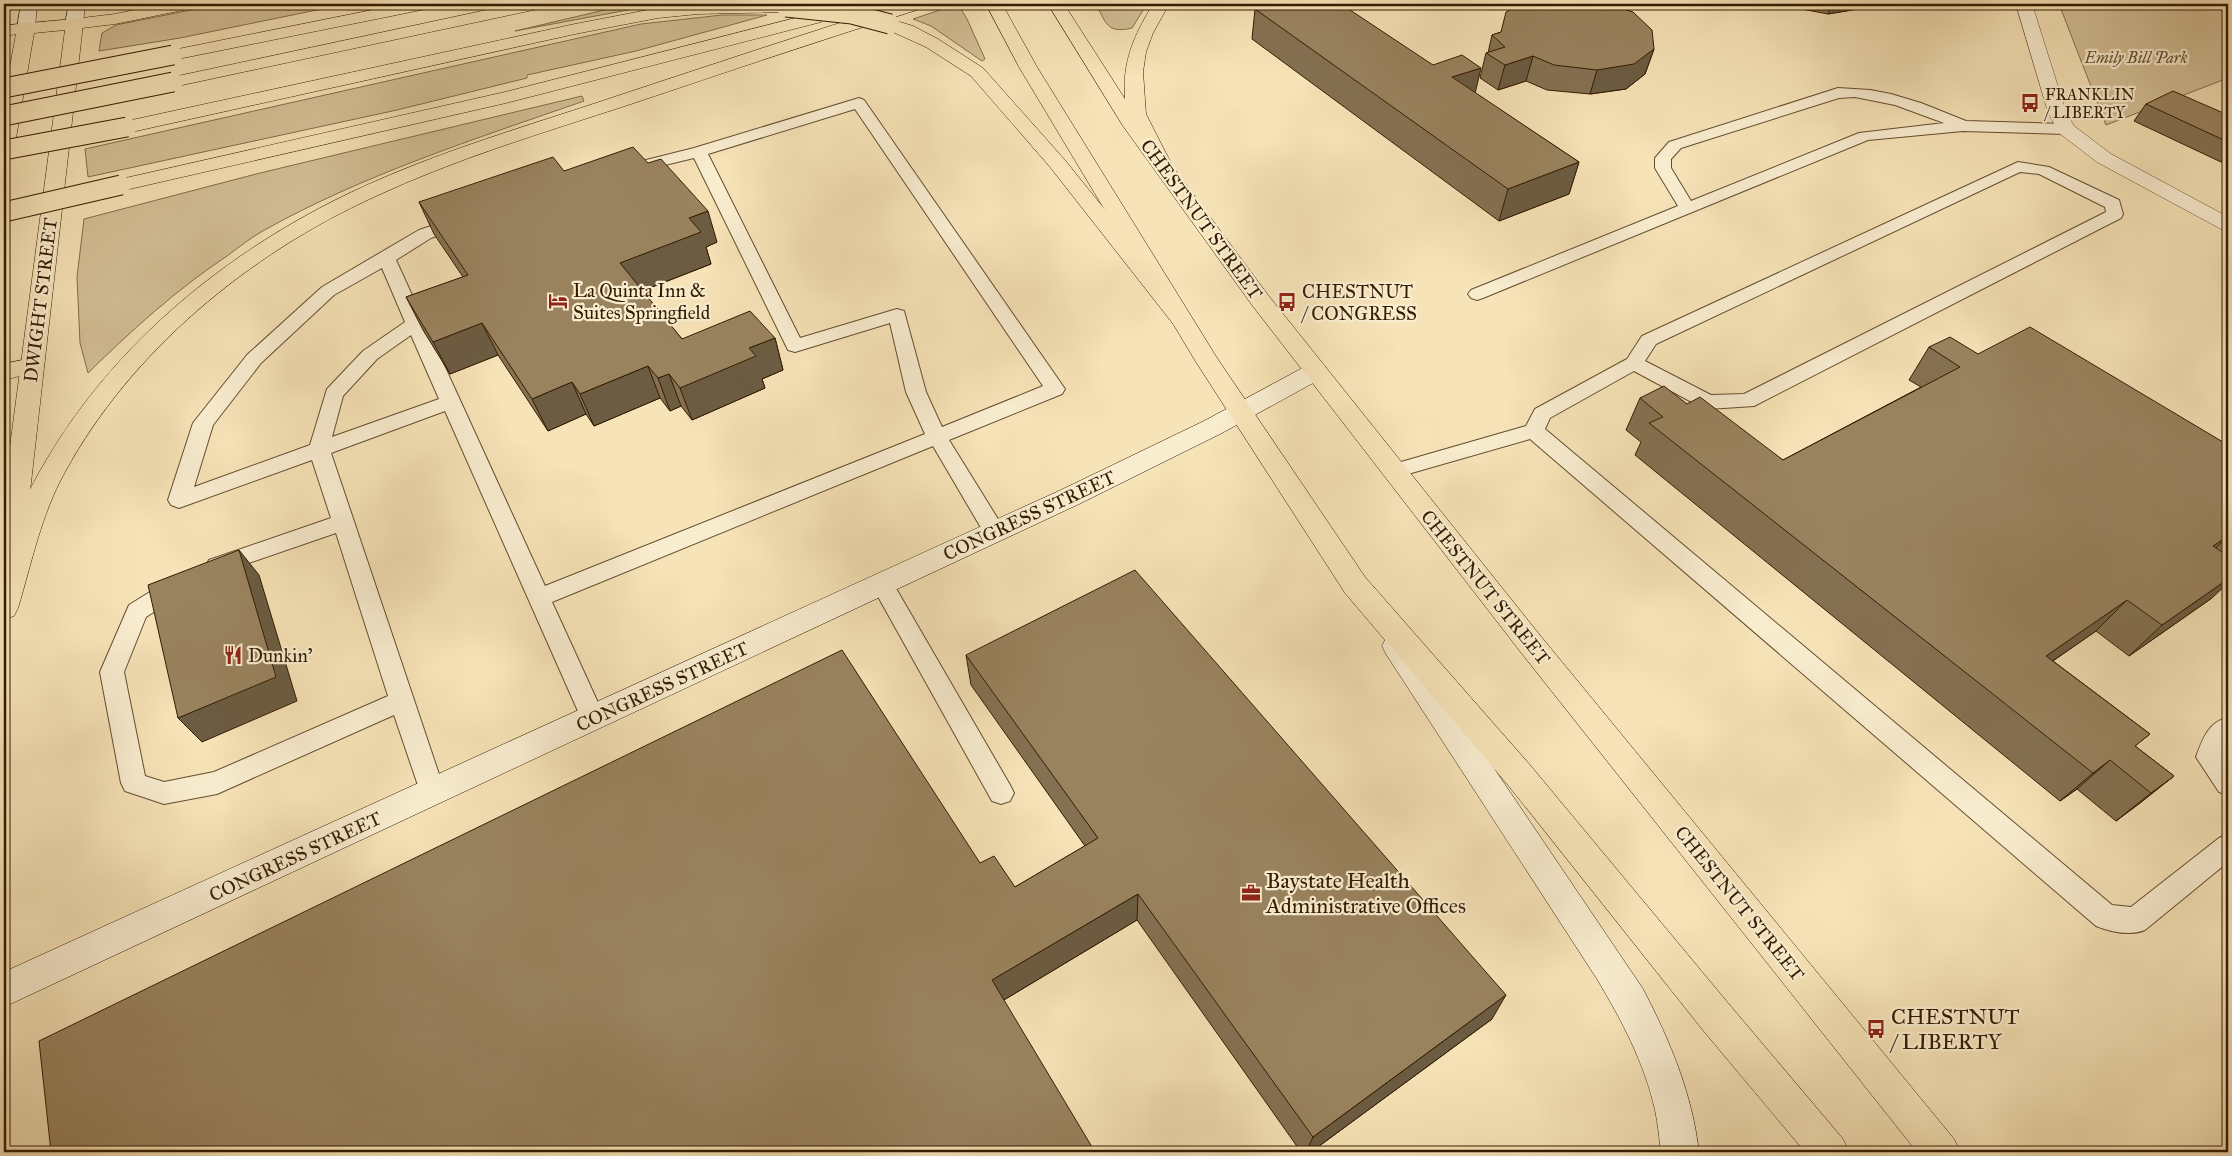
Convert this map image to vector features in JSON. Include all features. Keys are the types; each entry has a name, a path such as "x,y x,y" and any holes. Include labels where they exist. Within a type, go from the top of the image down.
{"main road":[{"path":"29,4 4,150 127,127 575,29 658,14 698,9 786,7 826,11 890,24 907,30 932,43 977,72 1057,163 1182,320"},
{"path":"4,30 26,28 76,14 108,20 188,4"},
{"path":"4,88 426,4"},
{"path":"4,116 538,4"},
{"path":"4,212 515,94 869,4"},
{"path":"4,608 37,502 59,461 84,421 112,384 162,332 220,282 254,257 289,234 330,211 372,191 452,158 773,50 917,4"},
{"path":"994,4 1028,67 1182,320 1355,585 1629,996 1659,1060 1678,1130 1680,1152"},
{"name":"CHESTNUT STREET","path":"1056,4 1091,63 1224,255 1485,588 1942,1152"},
{"path":"1161,4 1144,33 1137,52 1134,72 1137,114 1162,165"},
{"path":"2024,4 2057,112 2066,130 2104,158 2228,225"},
{"name":"DWIGHT STREET","path":"4,596 76,14"},
{"path":"4,372 32,366"},
{"name":"CONGRESS STREET","path":"4,990 1070,497 1241,412 1316,371"},
{"path":"1355,585 1519,775 1715,1016 1830,1152"}],"lane":[{"path":"1688,208 1663,168 1663,158 1675,145 1838,93 1858,92 1897,99 1963,126"},
{"path":"538,598 1056,389 859,104 699,152 616,172"},
{"path":"1477,294 1865,136 1963,126 2066,130"},
{"path":"699,152 795,346 897,315 916,392 937,437 995,532"},
{"path":"1394,471 1534,431 1542,414 1634,363 1649,340 2018,167 2043,170 2113,204 2116,214 1747,401 1708,402 1634,363"},
{"path":"450,402 178,500 203,423 254,359 328,291 424,234 479,215"},
{"path":"386,258 592,718"},
{"path":"415,324 370,355 334,394 319,449 432,792"},
{"path":"1534,431 2106,917 2135,921 2228,846"},
{"path":"343,522 199,573 137,611 112,672 134,783 164,793 216,783 402,701"},
{"path":"882,584 1001,793"},
{"path":"2228,727 2215,738 2209,757 2228,784"}],"green space":[{"path":"221,4 346,4 180,38 99,51 102,33 116,25"},
{"path":"630,4 660,4 515,31"},
{"path":"958,4 985,59 982,61 931,26 913,19"},
{"path":"1096,4 1147,4 1132,28 1117,29 1112,28 1105,22"},
{"name":"Emily Bill Park","path":"2059,4 2228,4 2228,78 2106,125"},
{"path":"722,15 767,15 636,51 527,75 527,78 397,110 88,177 85,149 641,24"},
{"path":"582,96 584,101 420,159 379,176 339,193 261,232 172,297 88,373 80,343 77,277 84,219 260,173"}],"building":[{"path":"1273,4 1341,4 1433,65 1462,55 1481,68 1452,77 1579,162 1508,189 1255,9"},
{"path":"1520,4 1609,4 1633,12 1652,30 1654,49 1634,64 1597,70 1554,65 1533,56 1505,65 1486,53 1505,47 1492,35 1501,32 1506,12"},
{"path":"2173,91 2228,115 2228,142 2146,104"},
{"name":"La Quinta Inn & Suites Springfield","path":"633,147 648,163 661,159 708,211 689,218 701,232 620,263 682,339 750,311 775,338 749,348 756,356 680,388 669,374 658,378 648,366 580,394 572,382 532,399 482,323 433,342 406,297 468,275 419,202 553,157 564,171"},
{"path":"2030,327 2228,445 2228,536 2213,546 2228,556 2228,579 2162,625 2127,600 2046,656 2150,734 2135,746 2174,776 2151,793 2110,760 2093,773 1649,423 1663,417 1640,398 1664,386 1687,404 1700,397 1783,460 1960,367 1929,347 1950,337 1978,354"},
{"name":"Dunkin'","path":"239,550 276,677 178,718 148,585"},
{"path":"1135,570 1506,995 1313,1137 1138,894 992,980 1095,1152 51,1152 39,1041 842,650 980,863 994,856 1015,887 1098,838 966,655"}],"place":[{"name":"FRANKLIN / LIBERTY","path":"2030,103"},
{"name":"La Quinta Inn & Suites Springfield","path":"558,301"},
{"name":"CHESTNUT / CONGRESS","path":"1287,302"},
{"name":"Dunkin'","path":"233,655"},
{"name":"Baystate Health Administrative Offices","path":"1251,893"},
{"name":"CHESTNUT / LIBERTY","path":"1876,1029"}]}
